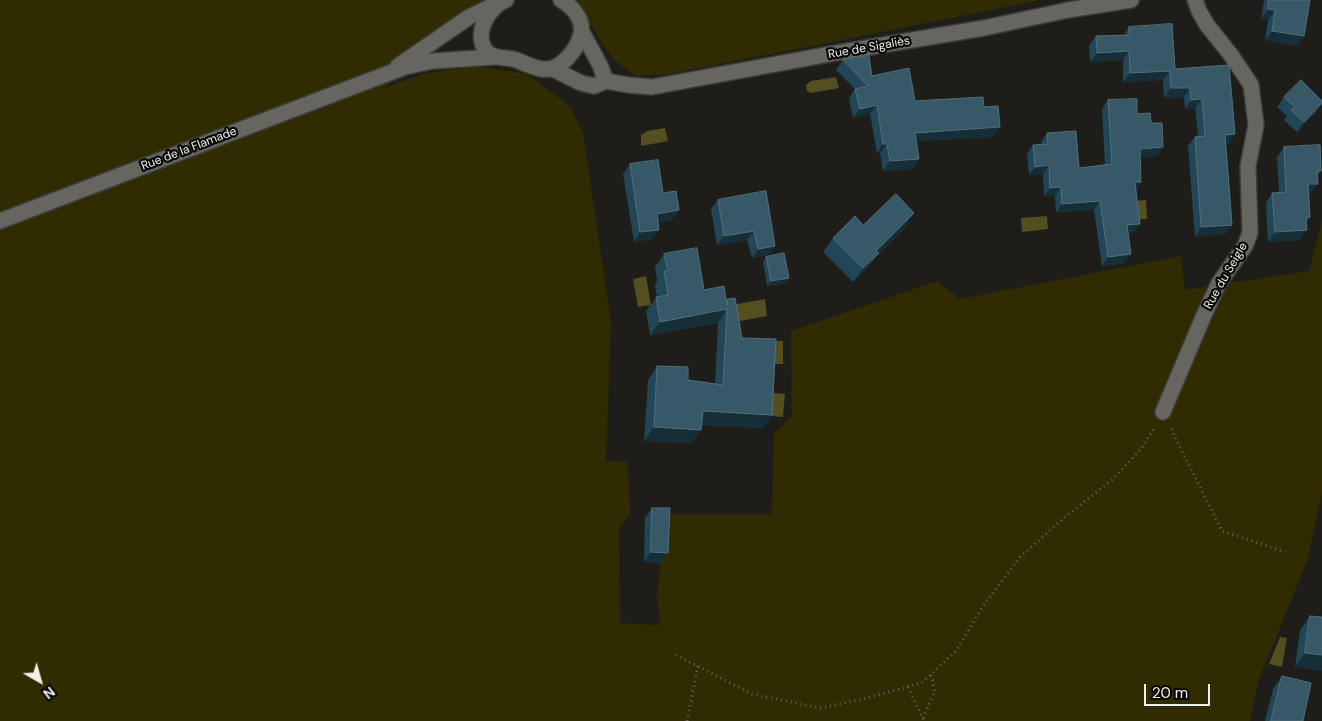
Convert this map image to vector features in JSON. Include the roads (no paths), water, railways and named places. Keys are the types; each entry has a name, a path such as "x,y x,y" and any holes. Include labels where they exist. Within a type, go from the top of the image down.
{"street":[{"path":"561,0 569,4 576,12 582,32 600,65 606,81"},
{"name":"Rue de Sigaliès","path":"494,57 510,58 542,69 553,69 581,84 594,86 606,81 644,86 668,84 1131,0"},
{"name":"Rue du Seigle","path":"1163,412 1219,283 1245,246 1250,233 1248,166 1256,125 1250,85 1231,55 1207,25 1199,12 1195,0"},
{"path":"494,57 487,52 482,44 482,31 488,15 504,1"},
{"name":"Rue de la Flamade","path":"377,78 469,17 504,1"},
{"path":"553,69 572,52 582,32"},
{"name":"Rue de la Flamade","path":"0,221 405,67 433,62 494,57"}]}
